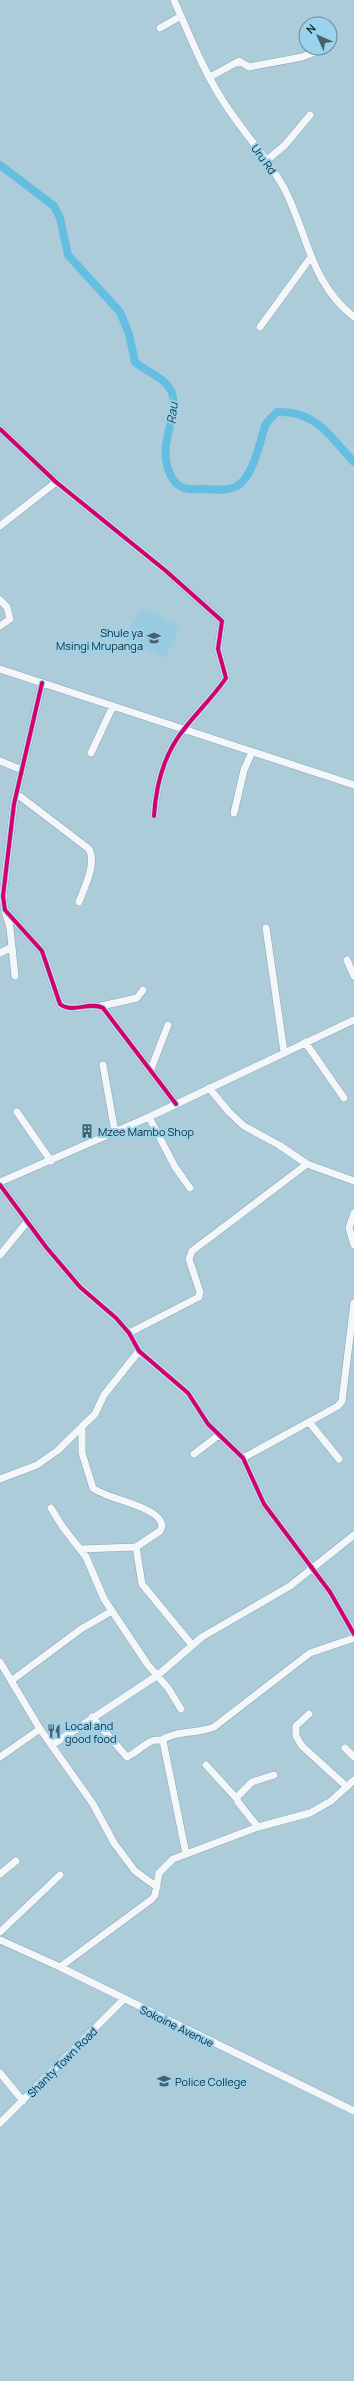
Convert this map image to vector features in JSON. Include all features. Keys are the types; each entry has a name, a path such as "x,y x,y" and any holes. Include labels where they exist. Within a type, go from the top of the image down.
{"street":[{"name":"Uru Rd","path":"174,0 223,102 266,161 291,202 311,257 326,288 337,302 354,317"},
{"path":"160,28 181,16"},
{"path":"210,77 240,61 248,67 305,56"},
{"path":"266,161 285,145 310,115"},
{"path":"260,328 311,257"},
{"path":"0,429 56,482 166,571 222,621 218,649 226,678 184,729 168,754 161,772 155,796 154,816"},
{"path":"0,526 56,482"},
{"path":"0,600 7,607 10,619 0,626"},
{"path":"0,669 354,785"},
{"path":"15,976 12,947 2,906 8,845 16,794 42,683"},
{"path":"91,753 113,706"},
{"path":"234,813 244,770 252,752"},
{"path":"0,762 22,770"},
{"path":"16,794 90,849 91,862 79,902"},
{"path":"2,906 42,951 62,1006 101,1006 137,998 143,990"},
{"path":"266,928 284,1052"},
{"path":"0,954 12,947"},
{"path":"347,960 354,976"},
{"path":"101,1006 110,1014 176,1104"},
{"path":"0,1182 52,1161 149,1117 305,1042 353,1022"},
{"path":"151,1069 168,1025"},
{"path":"305,1042 318,1058 331,1082 344,1098"},
{"path":"103,1066 115,1132"},
{"path":"209,1088 238,1122 307,1164 354,1181"},
{"path":"17,1112 52,1161"},
{"path":"149,1117 172,1163 190,1188"},
{"path":"129,1333 199,1297 200,1292 189,1259 192,1251 307,1164"},
{"path":"0,1185 27,1222 80,1287 116,1318 129,1333 139,1351 188,1393 204,1418 243,1458 264,1504 311,1569 330,1592 354,1634"},
{"path":"354,1213 349,1228 354,1245"},
{"path":"0,1255 27,1222"},
{"path":"243,1458 338,1406 342,1401 354,1303"},
{"path":"0,1479 37,1464 57,1451 95,1414 104,1395 139,1351"},
{"path":"310,1422 339,1459"},
{"path":"81,1549 136,1547 160,1531 162,1522 148,1512 93,1488 82,1453 82,1426"},
{"path":"194,1454 219,1435"},
{"path":"51,1508 62,1526 81,1549 100,1594 148,1665 158,1675 180,1709"},
{"path":"52,1745 92,1717 158,1675 192,1645 224,1624 290,1586 354,1535"},
{"path":"136,1547 142,1584 192,1645"},
{"path":"12,1681 81,1629 112,1611"},
{"path":"92,1717 127,1757 141,1746 173,1735 197,1732 214,1727 310,1653 322,1647 354,1638"},
{"path":"0,1662 40,1729 93,1804 108,1834 130,1866 156,1887"},
{"path":"309,1714 296,1726 299,1742 347,1787"},
{"path":"0,1757 40,1729"},
{"path":"162,1740 186,1854"},
{"path":"345,1748 354,1757"},
{"path":"206,1765 237,1799 258,1827"},
{"path":"237,1799 252,1782 274,1775"},
{"path":"60,1967 142,1908 155,1895 156,1887 163,1868 173,1859 258,1827 310,1813 331,1801 354,1780"},
{"path":"0,1874 16,1861"},
{"path":"0,1932 60,1875"},
{"name":"Sokoine Avenue","path":"0,1940 60,1967 124,2000 354,2112"},
{"name":"Shanty Town Road","path":"0,2123 124,2000"},
{"path":"0,2073 23,2101"}],"shaded area":[{"path":"142,608 181,626 165,658 124,639"}],"waterway":[{"name":"Rau","path":"0,165 54,206 60,218 68,255 120,312 129,334 135,362 166,383 172,393 174,402 166,442 166,453 167,465 171,476 177,484 183,488 191,489 225,490 237,486 243,481 252,467 265,426 277,412 302,415 312,420 321,427 354,462"}],"cycle path":[{"path":"0,429 56,482 166,571 222,621 218,649 226,678 185,728 166,758 159,781 154,816"},
{"path":"42,683 14,804 3,896 5,910 42,951 60,1004 70,1008 92,1006 103,1008 176,1104"},
{"path":"0,1185 46,1247 80,1287 116,1318 129,1333 139,1351 188,1393 208,1424 243,1458 264,1504 330,1592 354,1634"}],"place":[{"name":"Shule ya Msingi Mrupanga","path":"154,638"},
{"name":"Mzee Mambo Shop","path":"87,1131"},
{"name":"Local and good food","path":"54,1731"},
{"name":"Police College","path":"164,2081"}]}
